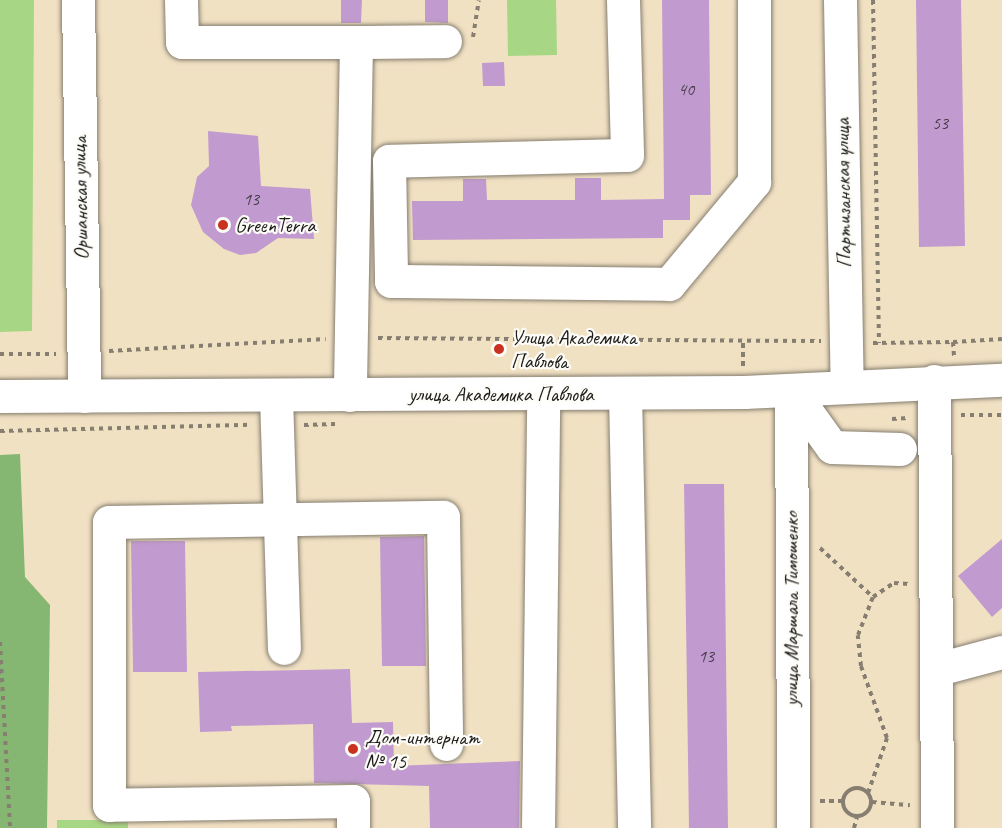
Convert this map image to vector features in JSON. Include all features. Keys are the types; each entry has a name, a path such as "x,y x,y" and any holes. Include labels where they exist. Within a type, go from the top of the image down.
{"street":[{"name":"Оршанская улица","path":"78,0 84,396"},
{"path":"181,0 182,42 445,41"},
{"path":"623,0 627,155 389,161 391,281 669,284 754,182 754,0"},
{"name":"Партизанская улица","path":"840,0 846,386"},
{"path":"350,395 356,42"},
{"path":"938,818 937,586 944,381"},
{"name":"улица Академика Павлова","path":"0,396 625,393 791,390 944,381 1002,381"},
{"path":"791,390 832,447 900,449"},
{"name":"улица Маршала Тимошенко","path":"791,390 793,828"},
{"path":"538,828 543,393"},
{"path":"625,393 634,828"},
{"path":"276,396 284,648"},
{"path":"353,828 353,801 278,815 109,805 109,522 443,516 446,744"},
{"path":"938,669 1002,652"}],"path":[{"path":"873,0 879,343"},
{"path":"0,354 82,353 351,338 879,343 1002,339"},
{"path":"953,342 944,381 957,415 1002,415"},
{"path":"0,431 65,428"},
{"path":"816,542 873,597"},
{"path":"854,828 857,817 869,811 872,802 868,793 887,738 861,666 858,635 873,597 894,583 937,586"},
{"path":"0,642 10,828"},
{"path":"814,801 843,801 855,788 868,793"},
{"path":"843,801 845,810 857,817"},
{"path":"872,802 938,818"}],"green space":[{"path":"0,0 34,0 32,331 0,332"},
{"path":"507,0 556,0 557,55 508,56"},
{"path":"20,454 25,577 50,605 47,828 0,828 0,455"},
{"path":"57,820 128,820 128,828 57,828"}],"building":[{"path":"341,0 362,0 361,23 341,23"},
{"path":"425,0 448,0 448,23 425,22"},
{"path":"662,0 709,0 711,195 690,195 690,220 663,220 663,238 413,240 412,201 463,201 463,179 486,179 487,200 575,200 575,178 601,178 601,200 664,199"},
{"path":"916,0 961,0 965,246 919,247"},
{"path":"504,62 505,86 483,86 482,63"},
{"path":"208,131 258,136 261,186 310,189 314,239 278,238 256,253 240,255 224,249 203,232 191,205 197,177 209,166"},
{"path":"684,484 724,484 728,828 689,828"},
{"path":"424,536 426,666 382,666 380,537"},
{"path":"1002,539 1002,608 992,617 958,576"},
{"path":"131,541 185,541 187,672 133,672"},
{"name":"Дом-интернат № 15","path":"350,669 352,723 393,722 394,766 520,761 519,828 430,828 429,786 314,783 313,724 231,726 232,731 200,732 198,672"}],"place":[{"name":"GreenTerra","path":"223,225"},
{"name":"Улица Академика Павлова","path":"499,349"},
{"name":"Дом-интернат № 15","path":"353,749"}]}
